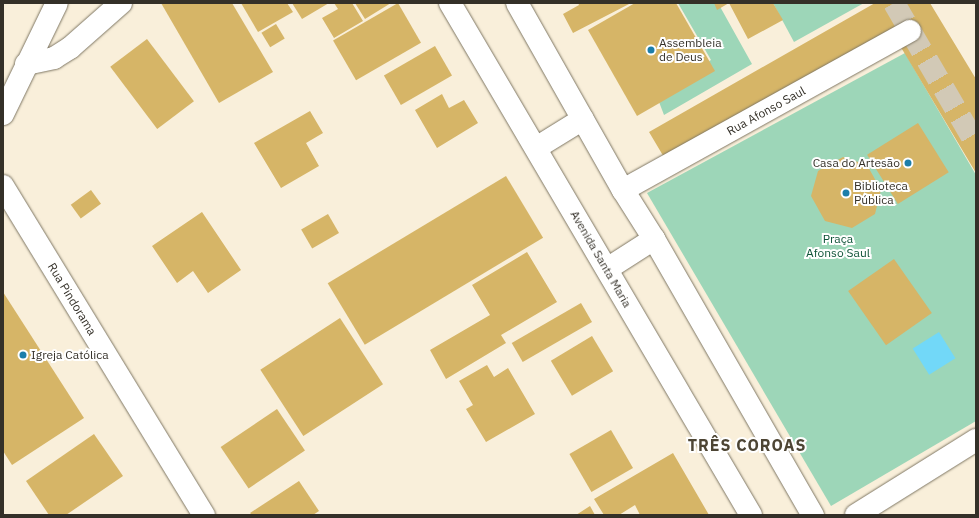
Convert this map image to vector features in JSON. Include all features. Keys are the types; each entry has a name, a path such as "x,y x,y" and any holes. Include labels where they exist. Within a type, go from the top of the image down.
{"main road":[{"path":"3,114 9,107 26,64 57,3"},
{"path":"26,64 54,58 70,48 121,3"},
{"name":"Avenida Santa Maria","path":"450,3 752,515"},
{"path":"517,3 623,190 654,240 813,515"},
{"name":"Rua Afonso Saul","path":"623,190 910,31"},
{"path":"536,148 582,119"},
{"name":"Rua Pindorama","path":"3,186 204,515"},
{"path":"607,269 654,240"},
{"path":"856,515 976,440"}],"green space":[{"path":"678,3 718,3 752,64 664,115 656,94 711,60"},
{"path":"773,3 864,3 794,42"},
{"name":"Praça Afonso Saul","path":"905,53 976,175 976,421 831,506 647,193"}],"water":[{"path":"939,332 955,358 929,375 913,348"}],"building":[{"path":"161,3 232,3 273,72 219,103"},
{"path":"241,3 287,3 293,12 258,32"},
{"path":"292,3 329,3 302,19"},
{"path":"334,3 352,3 363,21 334,38 322,18 338,9"},
{"path":"355,3 391,3 365,19"},
{"path":"398,3 421,43 356,80 333,40"},
{"path":"578,3 631,3 573,33 563,14 579,5"},
{"name":"Assembleia de Deus","path":"635,3 676,3 715,71 637,116 588,30"},
{"path":"714,3 729,3 717,10"},
{"path":"729,3 773,3 783,20 748,39"},
{"path":"875,3 930,3 976,79 976,173 899,44 674,174 649,132"},
{"path":"276,24 285,39 270,47 261,33"},
{"path":"147,39 194,101 157,129 110,67"},
{"path":"435,46 452,75 401,105 384,76"},
{"path":"442,94 449,108 464,100 478,123 437,148 415,110"},
{"path":"310,111 323,133 306,143 319,166 281,188 254,143"},
{"name":"Casa do Artesão","path":"918,123 949,172 898,204 867,155"},
{"name":"Biblioteca Pública","path":"843,157 867,165 881,190 875,214 852,228 825,221 811,196 818,171"},
{"path":"506,176 543,238 365,345 328,283"},
{"path":"91,190 101,204 81,218 71,205"},
{"path":"202,212 241,270 208,293 193,271 177,283 152,246"},
{"path":"328,214 339,233 312,249 301,230"},
{"path":"527,252 557,302 501,335 506,343 446,379 430,350 490,315 472,285"},
{"path":"894,259 932,313 886,345 848,291"},
{"name":"Igreja Católica","path":"3,292 84,418 12,465 3,451"},
{"path":"581,303 592,322 523,362 512,343"},
{"path":"340,318 383,384 303,436 260,370"},
{"path":"592,336 613,371 572,396 551,361"},
{"path":"487,365 494,377 508,368 535,414 486,442 466,409 473,405 459,381"},
{"path":"277,409 305,450 249,488 221,447"},
{"path":"611,430 633,468 591,492 569,454"},
{"path":"94,434 123,476 66,515 49,515 26,481"},
{"path":"673,453 709,515 640,515 635,505 619,515 604,515 594,499"},
{"path":"299,481 319,511 313,515 252,515 250,513"},
{"path":"590,506 595,515 576,515"}],"tunnel":[{"path":"894,3 976,144"}],"place":[{"name":"Assembleia de Deus","path":"651,50"},
{"name":"Casa do Artesão","path":"908,163"},
{"name":"Biblioteca Pública","path":"846,193"},
{"name":"Igreja Católica","path":"23,355"}],"district":[{"name":"TRÊS COROAS","path":"747,445"}]}
